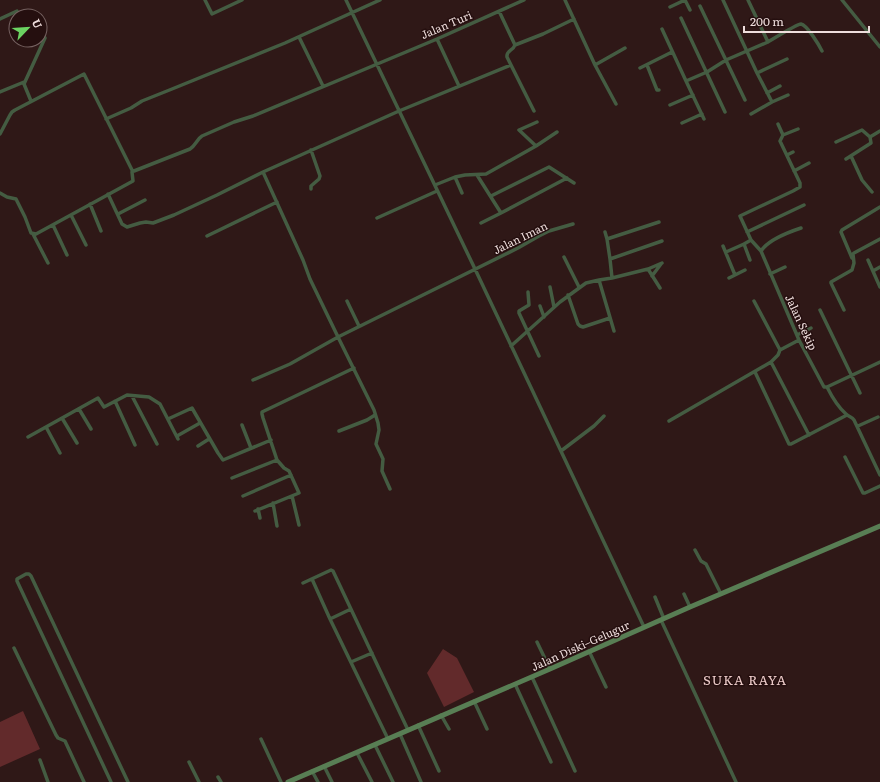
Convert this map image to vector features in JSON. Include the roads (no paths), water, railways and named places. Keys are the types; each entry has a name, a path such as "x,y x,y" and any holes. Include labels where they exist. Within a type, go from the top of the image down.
{"main road":[{"name":"Jalan Diski–Gelugur","path":"288,782 880,526"}],"street":[{"path":"205,0 212,14 241,0"},
{"path":"346,0 644,627"},
{"path":"106,119 131,108 142,101 299,37 380,0"},
{"name":"Jalan Turi","path":"133,171 190,149 194,146 198,138 234,122 253,116 437,39 524,0"},
{"path":"565,0 595,65 616,104"},
{"path":"670,7 685,0 690,10"},
{"path":"723,0 746,51 772,102"},
{"path":"748,0 768,42"},
{"path":"842,0 880,47"},
{"path":"700,6 745,100"},
{"path":"499,11 515,45"},
{"path":"681,18 726,112"},
{"path":"534,111 506,55 515,45 543,34 574,19"},
{"path":"686,81 707,72 726,60 768,42 799,24 810,32 822,51"},
{"path":"662,29 704,119"},
{"path":"299,37 322,86"},
{"path":"437,39 459,86"},
{"path":"31,101 24,88 24,82 40,48"},
{"path":"595,65 625,48"},
{"path":"640,68 672,52"},
{"path":"757,73 787,59"},
{"path":"108,194 122,224 127,227 146,222 153,223 174,215 263,172 399,111 511,65"},
{"path":"647,65 657,90 659,90"},
{"path":"0,134 12,112 84,74 133,171 133,181 39,233 33,234"},
{"path":"0,92 24,82"},
{"path":"767,93 780,86"},
{"path":"670,105 693,95"},
{"path":"751,114 788,95"},
{"path":"682,124 702,114"},
{"path":"536,146 519,130 537,122"},
{"path":"778,124 783,135"},
{"path":"798,129 783,135 780,141 800,183 800,188 740,216 750,240 760,250 785,234 801,228"},
{"path":"836,142 862,130 870,137 871,143 846,159"},
{"path":"870,137 880,131"},
{"path":"435,185 455,177 486,174 536,146 557,132"},
{"path":"311,150 320,176 319,180 311,186 311,189"},
{"path":"787,155 793,152"},
{"path":"851,156 862,180 872,192"},
{"path":"794,171 810,163"},
{"path":"491,196 549,167 574,183"},
{"path":"263,172 303,260 310,279 354,368 375,415 379,430 376,444 383,459 382,471 390,489"},
{"path":"477,175 501,212"},
{"path":"455,177 462,193"},
{"path":"481,223 567,178"},
{"path":"377,218 437,191"},
{"path":"0,192 7,197 16,200 31,233 33,234 48,263"},
{"path":"118,214 145,200"},
{"path":"207,236 277,202"},
{"path":"90,204 101,231"},
{"path":"747,232 804,206"},
{"path":"854,263 841,230 880,207"},
{"path":"71,215 86,245"},
{"path":"607,239 659,222"},
{"name":"Jalan Iman","path":"253,380 290,364 359,326 518,248 538,236 549,231 574,224"},
{"path":"53,225 67,255"},
{"path":"605,232 612,278"},
{"path":"844,310 831,282 851,271 854,263 854,253 880,239"},
{"path":"726,252 750,240"},
{"path":"610,259 662,241"},
{"path":"744,244 750,260"},
{"path":"723,246 735,275"},
{"name":"Jalan Sekip","path":"760,250 799,340 824,387 827,387 834,400 847,415 853,418 858,426"},
{"path":"564,257 580,287"},
{"path":"868,260 880,287"},
{"path":"511,346 568,295 586,283 648,269 662,263 652,276"},
{"path":"770,274 785,267"},
{"path":"873,270 880,267"},
{"path":"648,269 660,288"},
{"path":"729,278 745,270"},
{"path":"599,280 614,331"},
{"path":"550,287 554,307"},
{"path":"528,292 529,306 518,312 540,356"},
{"path":"568,295 578,324 581,326 583,327 610,318"},
{"path":"347,301 359,326"},
{"path":"754,301 780,350"},
{"path":"540,306 544,317"},
{"path":"820,310 860,393"},
{"path":"797,335 811,328"},
{"path":"669,421 771,362 778,355 780,350 799,340"},
{"path":"771,362 809,435"},
{"path":"827,387 880,362"},
{"path":"260,518 256,510 299,493 289,471 277,460 262,412 354,368"},
{"path":"754,372 788,442 791,444 847,415"},
{"path":"28,437 98,398 104,407 127,395 149,397 160,404 177,437 200,423"},
{"path":"132,396 157,444"},
{"path":"114,401 135,445"},
{"path":"79,408 91,429"},
{"path":"168,419 192,408 223,460 271,440"},
{"path":"339,432 375,415"},
{"path":"561,451 594,426 604,416"},
{"path":"878,417 858,426 880,475"},
{"path":"62,418 77,443"},
{"path":"242,425 251,448"},
{"path":"46,428 60,452"},
{"path":"198,446 210,439"},
{"path":"845,457 863,493 879,487 880,493"},
{"path":"232,478 277,460"},
{"path":"243,496 291,475"},
{"path":"292,496 299,525"},
{"path":"272,503 276,526"},
{"path":"695,550 701,561 706,564 721,594"},
{"path":"303,584 332,570 408,730"},
{"path":"110,782 17,581 17,579 26,574 31,576 128,782"},
{"path":"312,579 388,739"},
{"path":"684,594 690,607"},
{"path":"655,597 663,619 736,782"},
{"path":"330,619 351,609"},
{"path":"537,642 550,669"},
{"path":"14,648 56,736 65,741 84,782"},
{"path":"589,651 606,687"},
{"path":"351,662 372,653"},
{"path":"532,677 575,771"},
{"path":"515,684 551,762"},
{"path":"474,701 487,729"},
{"path":"441,715 449,729"},
{"path":"418,725 439,770"},
{"path":"400,734 421,782"},
{"path":"261,739 281,782"},
{"path":"375,744 393,782"},
{"path":"357,753 372,782"},
{"path":"40,760 48,782"},
{"path":"189,762 199,782"},
{"path":"324,766 332,782"},
{"path":"312,771 318,782"},
{"path":"218,777 221,782"}],"district":[{"name":"SUKA RAYA","path":"745,679"}]}
